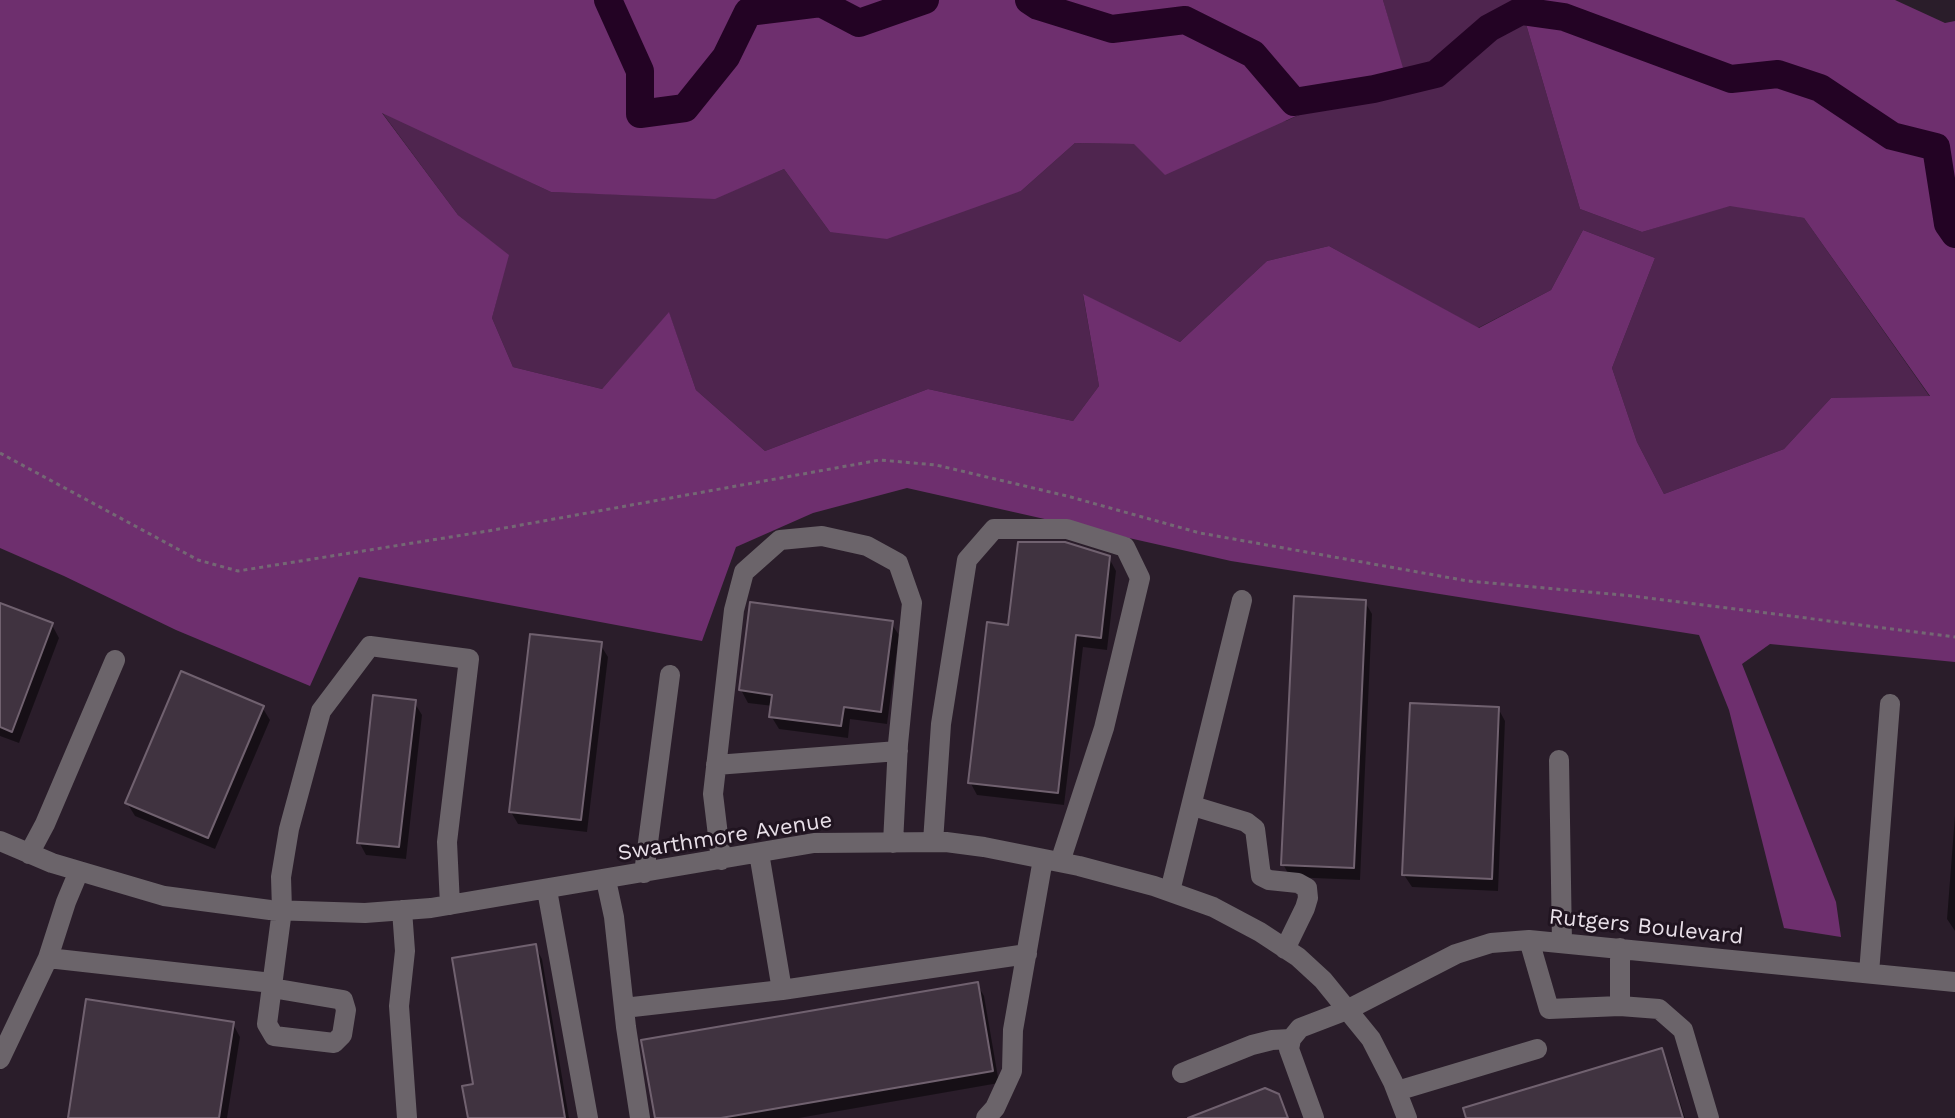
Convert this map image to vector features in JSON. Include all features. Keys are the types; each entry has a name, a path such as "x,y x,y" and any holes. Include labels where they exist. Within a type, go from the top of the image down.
{"street":[{"path":"933,842 941,724 967,560 994,529 1067,529 1125,547 1140,578 1104,728 1052,860 1027,954 1013,1030 1012,1071 995,1108 986,1118"},
{"path":"721,860 713,794 734,610 744,572 780,540 822,536 867,546 898,563 912,603 893,843"},
{"path":"1170,891 1242,600"},
{"path":"48,958 272,986 282,910 281,877 289,829 321,711 370,646 469,659 447,842 450,905"},
{"path":"29,854 45,824 115,660"},
{"path":"644,873 670,675"},
{"path":"1869,973 1890,704"},
{"path":"716,765 898,751"},
{"path":"1559,760 1562,943"},
{"path":"1193,806 1246,822 1255,829 1261,876 1269,880 1298,883 1307,888 1305,908 1285,949"},
{"name":"Swarthmore Avenue","path":"0,841 79,871 164,896 282,910 365,913 450,905 547,890 814,843 933,842 984,847 1052,860 1170,891 1213,907 1285,949 1323,980 1371,1039 1407,1118"},
{"path":"759,853 782,990"},
{"path":"0,1059 48,958 79,871"},
{"path":"606,880 614,917 640,1118"},
{"path":"547,890 588,1118"},
{"path":"402,910 405,951 399,1006 407,1118"},
{"path":"1529,940 1549,1009 1620,1006 1659,1009 1683,1030 1709,1118"},
{"name":"Rutgers Boulevard","path":"1291,1039 1300,1028 1347,1010 1456,954 1491,943 1529,940 1955,982"},
{"path":"1620,948 1620,1006"},
{"path":"624,1008 782,990 1027,954"},
{"path":"1182,1073 1252,1045 1291,1039 1289,1049 1314,1118"},
{"path":"1397,1091 1537,1049"}],"shaded area":[{"path":"0,0 1383,0 1403,68 1165,175 1134,144 1075,143 1021,191 887,239 830,232 784,169 715,199 551,192 382,113 458,215 509,255 492,318 513,367 602,389 669,312 696,390 765,451 928,389 1073,421 1099,386 1083,294 1180,342 1267,261 1329,246 1479,328 1551,290 1583,230 1655,258 1612,368 1637,442 1664,494 1784,449 1831,398 1930,396 1804,218 1730,206 1642,232 1580,209 1519,0 1895,0 1945,23 1955,21 1955,662 1770,644 1742,664 1836,902 1841,937 1784,928 1729,710 1699,635 1231,561 907,488 813,513 736,547 702,641 359,577 310,686 176,630 0,548"},
{"path":"1383,0 1519,0 1580,209 1642,232 1730,205 1804,218 1930,397 1831,398 1784,449 1664,494 1637,442 1612,368 1655,258 1583,230 1551,290 1478,328 1329,246 1267,261 1180,342 1083,295 1099,386 1073,421 928,389 765,451 696,390 669,313 602,389 513,367 492,318 508,255 458,215 381,111 551,192 715,198 784,169 830,232 1021,191 1075,143 1134,144 1286,121 1402,68"}],"building":[{"path":"1018,542 1065,542 1110,556 1101,638 1076,635 1058,793 968,783 987,622 1008,625"},
{"path":"1294,596 1366,600 1354,868 1281,865"},
{"path":"750,602 893,621 881,712 844,707 841,726 769,717 772,695 739,690"},
{"path":"0,603 53,623 12,732 0,727"},
{"path":"530,634 602,642 581,820 509,812"},
{"path":"181,671 264,706 208,838 125,803"},
{"path":"373,695 416,700 399,847 357,843"},
{"path":"1410,703 1499,707 1492,879 1402,875"},
{"path":"536,944 565,1118 468,1118 462,1086 473,1084 452,958"},
{"path":"978,982 993,1071 721,1118 655,1118 641,1040"},
{"path":"86,999 234,1022 219,1118 68,1118"},
{"path":"1662,1048 1683,1118 1466,1118 1463,1108"},
{"path":"1265,1088 1279,1094 1288,1118 1188,1118"}],"waterway":[{"path":"608,0 640,71 640,114 685,108 726,57 748,12 821,3 859,23 925,0"},
{"path":"1029,0 1038,6 1112,29 1185,20 1253,54 1294,102 1374,89 1436,74 1489,28 1521,11 1564,17 1731,79 1778,74 1820,88 1892,136 1936,147 1948,224 1955,234"}]}
